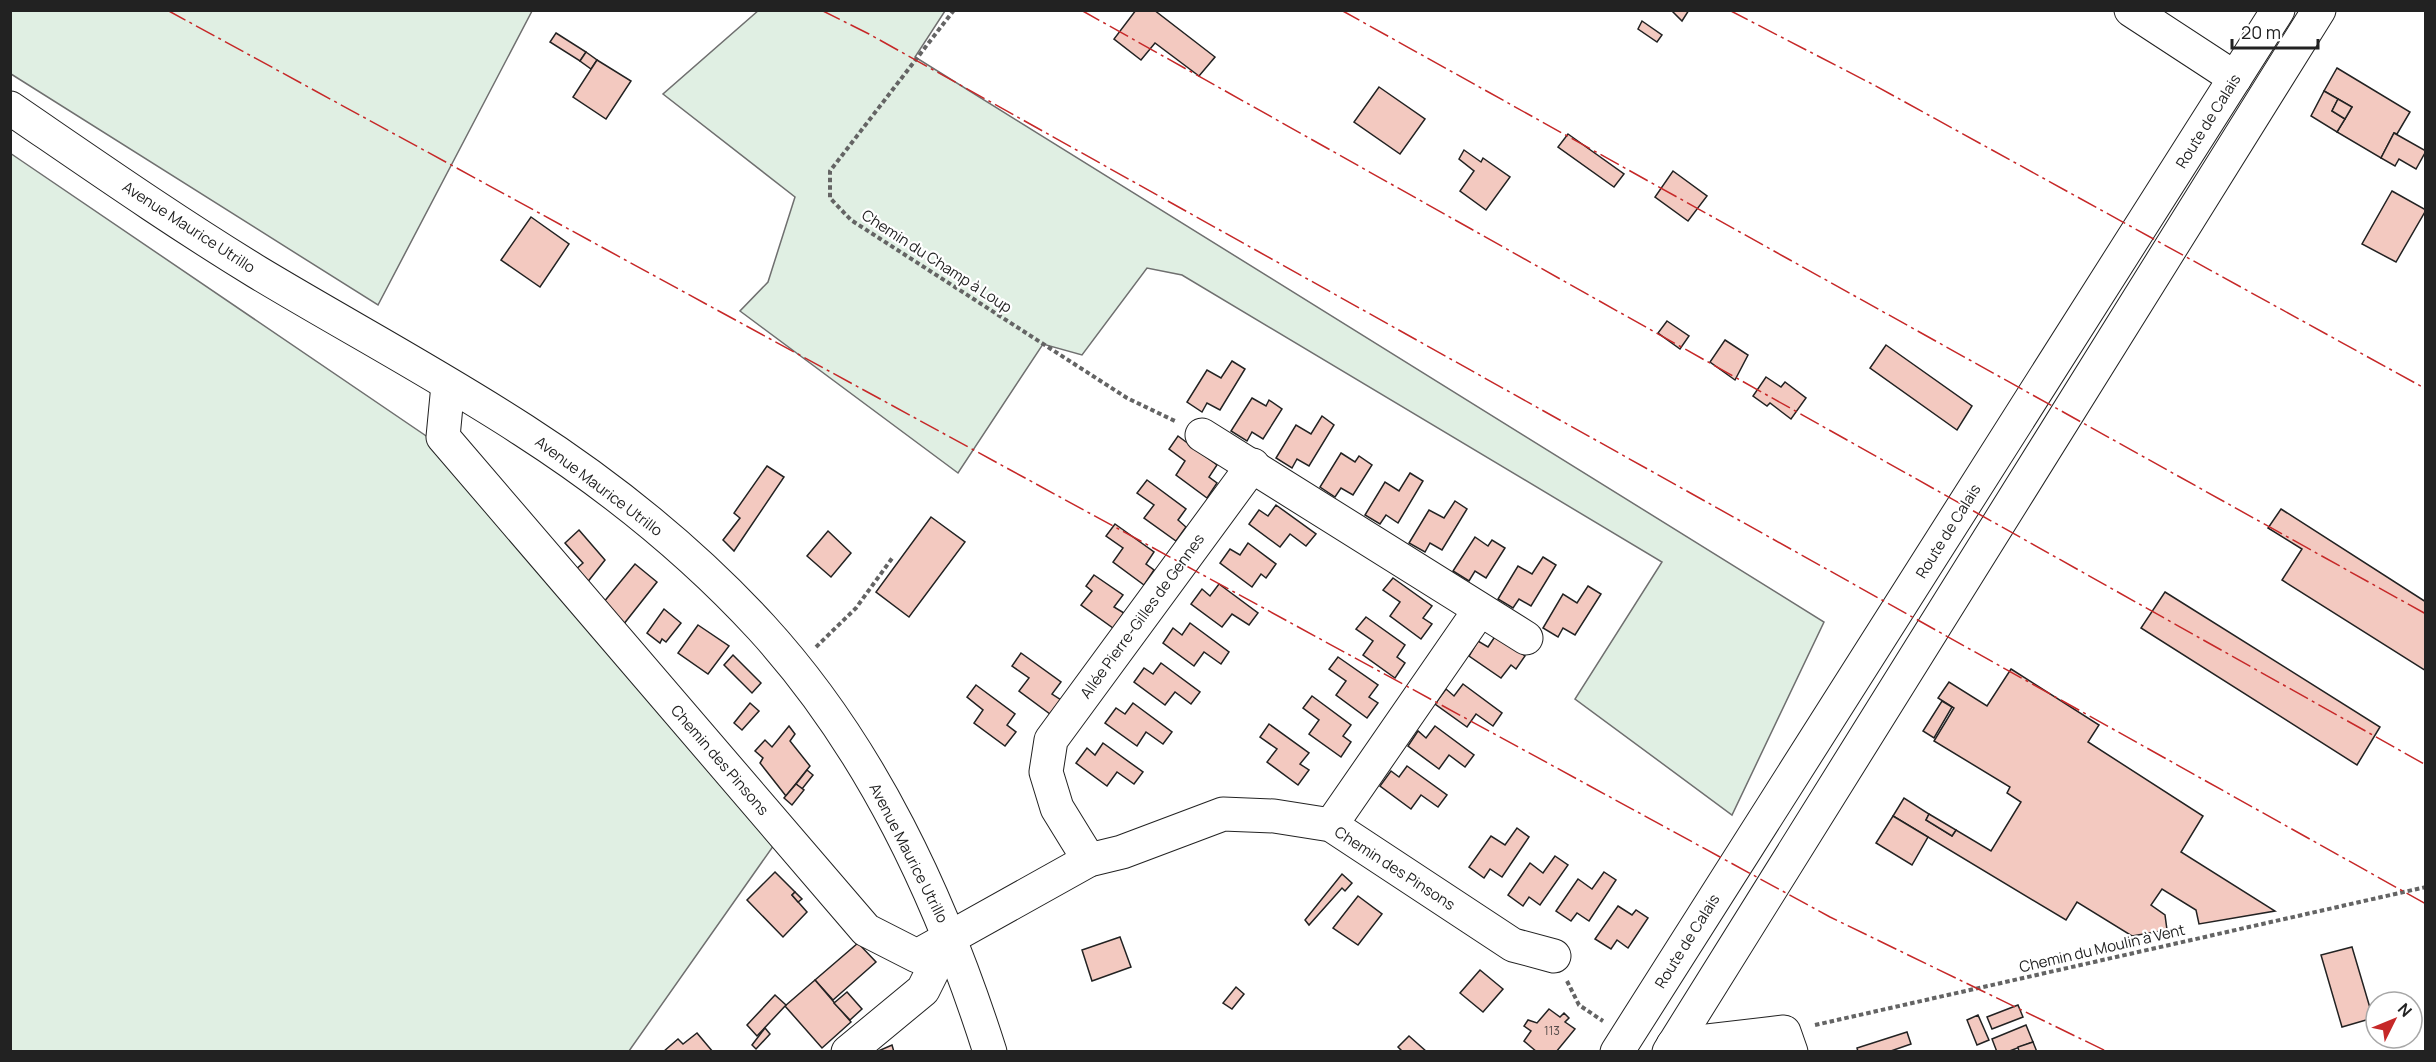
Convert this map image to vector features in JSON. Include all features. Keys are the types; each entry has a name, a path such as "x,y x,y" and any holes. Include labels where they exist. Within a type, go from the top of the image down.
{"main road":[{"path":"2131,10 2235,78"},
{"name":"Route de Calais","path":"1621,1044 2278,10"},
{"path":"1671,1048 2319,10"},
{"name":"Avenue Maurice Utrillo","path":"10,108 170,217 255,271 521,428 623,501 719,584 763,629 835,721 888,807 950,936 990,1052"},
{"name":"Chemin des Pinsons","path":"448,385 443,437 866,930 917,956 1089,860 1122,852 1223,814 1274,816 1331,825 1513,945 1554,956"},
{"path":"1202,435 1253,465 1479,611 1526,638"},
{"name":"Allée Pierre-Gilles de Gennes","path":"1089,860 1057,808 1046,772 1051,740 1253,465"},
{"path":"1331,825 1479,611"},
{"path":"848,1052 923,990 950,936"},
{"path":"1671,1048 1788,1042"}],"path":[{"name":"Chemin du Champ à Loup","path":"954,10 830,171 830,198 851,220 1127,398 1202,435"},
{"path":"795,669 856,608 893,557"},
{"name":"Chemin du Moulin à Vent","path":"1788,1042 2426,887"},
{"path":"1554,956 1580,1005 1621,1044"}],"green space":[{"path":"759,10 945,11 915,57 1824,622 1732,815 1575,699 1662,562 1182,275 1147,268 1082,355 1043,344 958,473 740,311 768,282 795,197 663,94"},
{"path":"10,11 532,11 378,305 11,74"},
{"path":"10,153 435,442 781,835 629,1051 11,1051"}],"building":[{"path":"1136,10 1154,10 1215,57 1199,76 1155,43 1141,60 1114,39"},
{"path":"1671,10 1689,10 1682,21"},
{"path":"1642,21 1662,35 1657,42 1638,29"},
{"path":"556,33 586,52 580,61 550,42"},
{"path":"586,52 597,60 591,69 580,61"},
{"path":"597,60 631,81 606,119 573,97"},
{"path":"2337,68 2410,112 2397,134 2394,133 2381,158 2337,132 2352,107 2324,91"},
{"path":"1379,87 1425,119 1400,154 1354,122"},
{"path":"2324,91 2338,99 2332,111 2345,119 2337,132 2311,116"},
{"path":"2338,99 2352,107 2345,119 2332,111"},
{"path":"2394,133 2426,151 2416,169 2399,159 2395,166 2381,158"},
{"path":"1568,134 1624,174 1614,187 1558,147"},
{"path":"1464,150 1481,162 1483,158 1510,177 1486,210 1460,191 1474,171 1459,159"},
{"path":"1673,171 1707,196 1688,221 1655,197"},
{"path":"2392,191 2426,210 2396,262 2362,244"},
{"path":"531,217 569,244 540,287 501,260"},
{"path":"1667,321 1689,336 1680,349 1658,333"},
{"path":"1725,340 1748,355 1735,380 1710,362"},
{"path":"1886,345 1972,406 1957,430 1870,368"},
{"path":"1232,361 1245,369 1220,410 1207,403 1202,412 1187,402 1207,370 1221,378"},
{"path":"1766,377 1781,387 1785,382 1806,398 1791,419 1770,403 1767,406 1753,396"},
{"path":"1252,398 1266,406 1269,400 1282,409 1263,439 1252,432 1247,441 1231,431"},
{"path":"1322,416 1334,425 1309,466 1297,459 1292,468 1276,458 1296,425 1311,434"},
{"path":"1178,436 1217,465 1209,477 1217,483 1207,498 1176,475 1185,461 1169,449"},
{"path":"1341,453 1355,462 1359,456 1372,465 1353,495 1341,488 1335,497 1320,487"},
{"path":"767,466 784,477 734,551 723,540 740,518 734,513"},
{"path":"1410,473 1423,481 1398,523 1386,515 1380,524 1365,515 1385,482 1399,491"},
{"path":"1147,480 1186,509 1178,520 1186,527 1176,541 1144,518 1154,505 1137,493"},
{"path":"1455,501 1467,509 1442,550 1430,543 1425,552 1409,543 1429,510 1444,518"},
{"path":"1276,505 1316,534 1306,546 1290,534 1280,547 1249,524 1259,510 1268,516"},
{"path":"2281,509 2426,602 2426,671 2282,580 2302,549 2268,528"},
{"path":"931,517 965,542 909,617 876,592"},
{"path":"1115,524 1154,552 1146,564 1154,570 1144,585 1113,562 1123,548 1106,536"},
{"path":"579,530 605,560 586,584 574,571 583,563 565,543"},
{"path":"828,531 851,553 831,577 807,556"},
{"path":"1475,537 1488,546 1492,540 1505,548 1486,578 1475,571 1469,581 1453,571"},
{"path":"1248,543 1276,564 1266,578 1261,574 1252,587 1220,563 1230,549 1240,555"},
{"path":"1543,557 1556,565 1531,606 1519,599 1513,608 1498,599 1518,566 1532,574"},
{"path":"635,564 657,582 623,625 603,603"},
{"path":"1094,575 1123,595 1114,607 1124,613 1113,628 1081,605 1092,591 1086,586"},
{"path":"1393,578 1432,606 1423,618 1432,624 1421,639 1390,616 1400,602 1383,590"},
{"path":"1219,584 1258,613 1249,625 1232,614 1222,627 1191,604 1202,589 1210,596"},
{"path":"1588,586 1601,594 1575,635 1563,628 1558,637 1543,628 1563,594 1577,603"},
{"path":"2165,592 2380,727 2357,765 2141,628"},
{"path":"664,609 681,623 666,642 662,639 660,643 647,633"},
{"path":"1366,617 1405,645 1397,657 1405,663 1395,678 1363,655 1373,641 1356,629"},
{"path":"1190,623 1229,652 1221,664 1204,652 1194,666 1163,643 1173,628 1182,635"},
{"path":"698,625 729,646 708,674 678,653"},
{"path":"1496,635 1525,656 1516,669 1511,665 1501,678 1469,656 1478,641 1488,647"},
{"path":"1021,653 1061,682 1052,694 1061,700 1050,714 1019,691 1029,678 1012,666"},
{"path":"733,655 761,683 752,693 724,665"},
{"path":"1338,657 1378,685 1369,697 1378,703 1367,718 1336,695 1346,681 1329,669"},
{"path":"1161,663 1200,692 1191,704 1175,692 1165,705 1134,682 1144,668 1153,674"},
{"path":"2011,669 2099,725 2088,742 2203,816 2181,852 2275,911 2199,924 2196,910 2162,889 2151,905 2165,915 2167,930 2132,936 2077,902 2066,920 1893,816 1904,798 1929,814 1926,820 1952,836 1956,830 1991,851 2021,802 2007,793 2010,787 1934,741 1954,708 1938,698 1949,682 1987,706"},
{"path":"1463,684 1502,713 1493,726 1476,714 1467,727 1435,704 1446,689 1454,696"},
{"path":"976,685 1015,714 1007,725 1016,732 1005,746 974,723 983,710 967,697"},
{"path":"1312,696 1351,725 1343,736 1351,742 1341,757 1309,734 1319,720 1303,708"},
{"path":"1942,701 1952,707 1934,738 1923,731"},
{"path":"750,703 759,711 742,730 734,723"},
{"path":"1133,703 1172,732 1163,744 1146,732 1137,746 1105,723 1116,708 1125,714"},
{"path":"1269,724 1309,753 1300,764 1309,770 1298,785 1267,762 1277,749 1260,737"},
{"path":"789,726 795,734 790,741 810,766 786,796 760,763 763,758 755,751 765,740 772,747"},
{"path":"1435,726 1474,755 1465,767 1449,755 1439,769 1408,746 1418,731 1426,738"},
{"path":"1103,743 1143,772 1134,784 1117,772 1107,786 1076,763 1087,748 1095,755"},
{"path":"1407,766 1447,795 1438,807 1421,795 1411,809 1380,786 1391,771 1399,777"},
{"path":"807,770 813,775 802,789 796,784"},
{"path":"796,784 804,790 792,805 784,798"},
{"path":"1929,814 1956,830 1952,836 1926,820"},
{"path":"1893,816 1928,837 1912,865 1876,843"},
{"path":"1517,828 1529,837 1502,877 1490,869 1484,878 1469,867 1491,836 1505,845"},
{"path":"1555,856 1568,865 1540,905 1529,897 1523,906 1508,895 1530,863 1543,873"},
{"path":"775,872 795,892 792,895 807,912 783,937 747,900"},
{"path":"1604,872 1616,880 1589,921 1577,913 1571,921 1556,911 1578,879 1592,889"},
{"path":"1342,874 1352,883 1345,891 1342,888 1309,925 1305,920"},
{"path":"795,892 802,899 798,902 792,895"},
{"path":"1358,896 1382,914 1358,945 1333,928"},
{"path":"1618,906 1632,915 1636,910 1648,918 1628,948 1617,940 1611,949 1595,939"},
{"path":"1120,937 1131,967 1092,981 1082,950"},
{"path":"858,943 876,962 833,1000 815,980"},
{"path":"2352,947 2365,990 2364,1021 2342,1027 2321,955"},
{"path":"1480,970 1503,989 1483,1012 1460,993"},
{"path":"815,980 851,1022 822,1048 785,1006"},
{"path":"1236,987 1244,994 1232,1009 1223,1003"},
{"path":"847,992 862,1009 850,1020 834,1003"},
{"path":"775,995 786,1005 757,1036 747,1025"},
{"path":"2018,1005 2023,1017 1992,1029 1987,1017"},
{"path":"1549,1009 1560,1017 1564,1013 1569,1018 1565,1022 1575,1029 1556,1052 1537,1052 1524,1041 1531,1031 1524,1026 1528,1020 1537,1023"},
{"path":"1978,1015 1989,1040 1977,1045 1967,1020"},
{"path":"2026,1025 2033,1042 2007,1052 1997,1052 1992,1039"},
{"path":"765,1028 770,1034 756,1049 752,1045"},
{"path":"1907,1032 1911,1044 1888,1052 1858,1052 1857,1048"},
{"path":"697,1033 713,1052 663,1052 678,1039 683,1044"},
{"path":"1409,1036 1427,1052 1403,1052 1398,1047"},
{"path":"2033,1042 2037,1052 2019,1052 2018,1047"},
{"path":"892,1045 894,1052 876,1052"}],"power":[{"path":"167,10 1830,917 2108,1052"},
{"path":"821,10 869,34 2426,904"},
{"path":"1081,10 2426,765"},
{"path":"1341,10 2426,614"},
{"path":"1729,10 1874,85 2426,389"}]}
